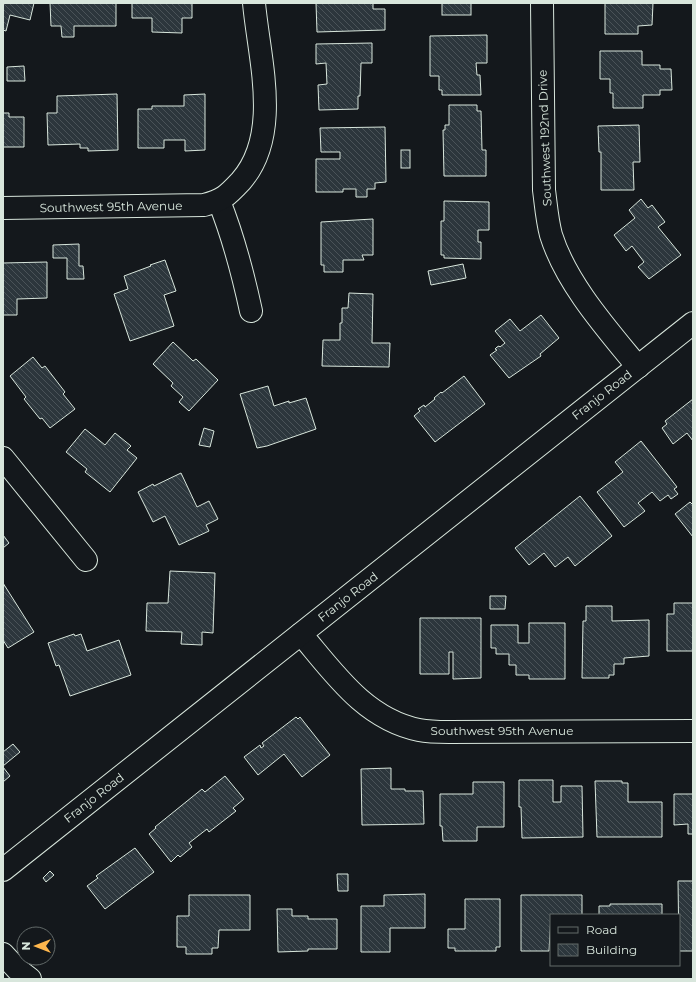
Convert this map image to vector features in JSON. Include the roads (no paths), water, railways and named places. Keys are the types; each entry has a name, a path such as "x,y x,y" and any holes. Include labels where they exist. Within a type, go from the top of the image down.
{"street":[{"path":"251,311 246,287 228,225 219,201 231,192 253,165 259,150 263,133 264,89 254,3"},
{"name":"Southwest 192nd Drive","path":"542,3 544,190 551,234 567,271 581,294 638,367"},
{"name":"Southwest 95th Avenue","path":"3,208 176,206 204,205 219,201"},
{"name":"Franjo Road","path":"3,870 693,323"},
{"path":"3,458 86,560"},
{"name":"Southwest 95th Avenue","path":"301,634 338,678 359,700 383,716 407,727 418,730 449,732 693,731"},
{"path":"3,954 30,979"}]}
